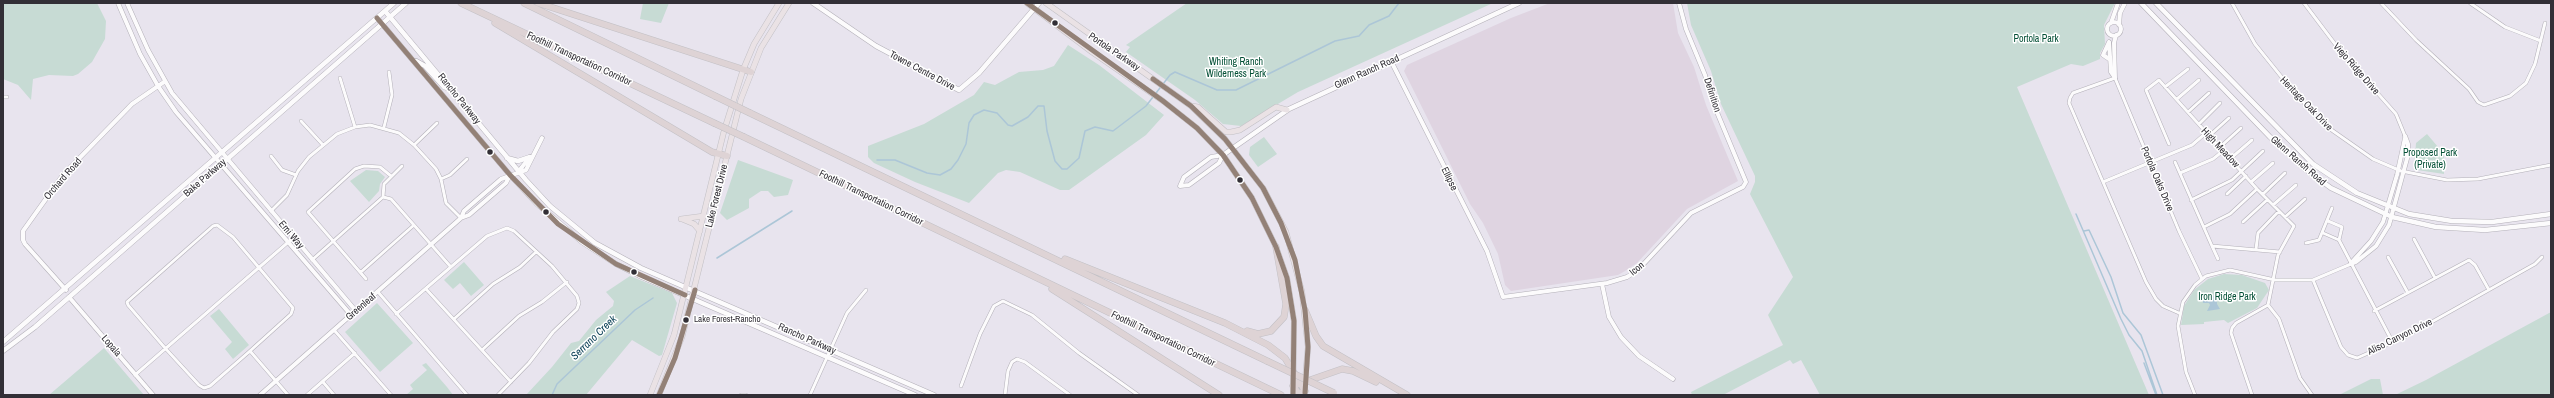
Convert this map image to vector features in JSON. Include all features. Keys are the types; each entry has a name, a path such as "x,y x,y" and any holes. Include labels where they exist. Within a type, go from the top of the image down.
{"highway":[{"name":"Foothill Transportation Corridor","path":"461,3 1281,395"},
{"path":"524,3 1337,394"},
{"path":"538,3 751,72"},
{"path":"488,16 522,40 712,152 727,156"},
{"path":"1019,241 1225,323 1261,334 1271,331 1280,323 1286,304 1276,247"},
{"path":"1042,280 1219,395"},
{"path":"1305,310 1316,336 1323,346 1407,395"},
{"path":"1225,323 1268,345 1285,358 1294,373 1304,381"},
{"path":"1300,394 1294,386 1304,381 1333,371 1353,371 1400,395"},
{"path":"1300,394 1304,381"}],"main road":[{"name":"Bake Parkway","path":"3,342 66,290 394,3"},
{"name":"Bake Parkway","path":"3,351 69,297 406,3"},
{"name":"Lake Forest Drive","path":"650,395 668,355 685,295 718,154 743,70 754,44 779,3"},
{"name":"Lake Forest Drive","path":"659,395 675,358 695,290 741,99 762,48 789,3"},
{"name":"Towne Centre Drive","path":"813,3 876,46 958,90 979,73 1034,10"},
{"name":"Portola Parkway","path":"1027,3 1034,10 1149,90 1197,128 1223,155 1252,198 1276,247 1287,278 1294,321 1294,386"},
{"path":"1034,10 1039,3"},
{"name":"Portola Parkway","path":"1046,3 1191,106 1232,148 1263,188 1282,223 1295,260 1305,310 1308,347 1304,381"},
{"name":"Glenn Ranch Road","path":"1223,155 1287,110 1519,3"},
{"name":"Glenn Ranch Road","path":"2141,3 2270,137 2305,169 2330,188 2392,217 2436,228 2505,229 2551,222"},
{"name":"Glenn Ranch Road","path":"2156,3 2313,164 2357,193 2388,207 2430,219 2458,222 2492,222 2551,214"},
{"name":"Rancho Parkway","path":"385,11 518,172 550,206 595,243 641,268 687,286 931,394"},
{"name":"Rancho Parkway","path":"377,18 510,175 558,224 595,252 642,277 915,395"},
{"path":"412,59 425,66 444,87 448,90 450,89"},
{"path":"1191,106 1198,107 1226,132 1240,130 1276,106 1287,110"},
{"path":"507,158 518,161 530,156"},
{"path":"700,231 694,224 681,218 704,216"}],"street":[{"name":"Emi Way","path":"118,3 158,86 176,112 287,243 351,315"},
{"name":"Emi Way","path":"127,3 164,82 186,111 356,311"},
{"name":"Definition","path":"1679,3 1686,29 1705,75 1714,105 1746,179 1745,185"},
{"name":"Portola Oaks Drive","path":"2109,59 2102,55 2111,36 2107,30 2118,3"},
{"name":"Portola Oaks Drive","path":"2115,78 2116,36 2120,31 2120,13 2125,3"},
{"name":"Heritage Oak Drive","path":"2232,3 2244,27 2269,62 2324,124 2360,151 2398,170 2431,178 2461,180 2551,165"},
{"name":"Viejo Ridge Drive","path":"2195,395 2186,372 2181,343 2180,313 2188,293 2202,279 2217,272 2230,270 2274,280 2313,280 2356,262 2376,246 2395,209 2408,155 2408,144 2396,114 2341,52 2304,3"},
{"path":"2381,3 2416,40 2469,89 2478,102 2484,105 2510,96 2526,84 2533,71 2545,23"},
{"path":"2470,3 2505,27 2541,41"},
{"path":"2111,23 2119,25"},
{"path":"2111,36 2116,36"},
{"name":"Portola Oaks Drive","path":"2109,42 2111,72 2115,78 2150,162 2202,279"},
{"path":"2109,59 2115,57"},
{"name":"Ellipse","path":"1391,61 1487,251 1499,290 1504,297"},
{"path":"2168,144 2146,90 2159,80 2165,87 2188,69"},
{"path":"384,128 392,95 389,72"},
{"path":"340,78 355,127"},
{"path":"2115,78 2073,94 2069,101 2150,291 2163,306 2180,313"},
{"path":"2177,99 2199,80"},
{"name":"Orchard Road","path":"66,290 22,240 23,231 63,175 132,104 164,82"},
{"name":"High Meadow","path":"2165,87 2267,200 2292,223 2293,230 2280,252 2268,306"},
{"path":"2188,112 2209,93"},
{"path":"2199,124 2220,104"},
{"path":"2103,182 2192,145 2229,118"},
{"path":"301,121 323,145"},
{"path":"414,146 437,123"},
{"path":"271,211 287,195 296,175 309,157 337,134 355,127 384,128 399,133 436,169 441,179 446,203 461,218"},
{"path":"2220,147 2241,128"},
{"name":"Viejo Ridge Drive","path":"2351,264 2371,241 2388,207 2405,136"},
{"path":"510,175 526,170 542,138"},
{"path":"2230,159 2252,140"},
{"path":"2180,173 2213,159 2223,151"},
{"path":"2192,200 2222,186 2263,151"},
{"path":"518,172 530,156 535,152"},
{"path":"1223,155 1219,163 1201,176 1189,184 1180,186 1184,177 1211,157 1223,155"},
{"path":"271,156 282,170 296,175"},
{"path":"441,179 450,175 468,159"},
{"path":"2175,162 2218,259"},
{"path":"2251,182 2274,163"},
{"path":"366,279 308,212 356,169 364,166 380,167 391,176"},
{"path":"312,260 383,197 384,184 402,166"},
{"path":"2263,194 2285,174"},
{"name":"Greenleaf","path":"260,395 461,218 469,215 506,183 510,175"},
{"path":"2227,194 2246,176"},
{"name":"Icon","path":"1504,297 1602,284 1633,273 1691,213 1745,185"},
{"path":"2273,205 2296,185"},
{"path":"2204,227 2230,214 2257,189"},
{"path":"383,197 392,199 450,266"},
{"path":"2285,217 2305,199"},
{"path":"2243,222 2267,200"},
{"path":"2306,243 2316,242 2323,233 2332,208"},
{"path":"2256,249 2258,233 2279,211"},
{"path":"2328,221 2342,227 2339,240 2362,282 2374,310 2392,341"},
{"path":"361,272 414,225"},
{"path":"213,226 222,227 259,267 290,303 293,308 291,314 210,386 204,388 199,385 128,306 127,302 213,226"},
{"path":"396,314 426,289 450,266 487,236 506,228 514,231 566,282 579,303 577,309 553,332 511,382 498,395"},
{"path":"2323,233 2339,240"},
{"path":"135,375 293,238"},
{"path":"2414,239 2435,278"},
{"path":"2371,241 2376,246"},
{"path":"2212,246 2280,252"},
{"path":"454,319 493,284 520,267 536,252"},
{"path":"2388,257 2408,293"},
{"name":"Aliso Canyon Drive","path":"2313,280 2332,331 2348,355 2357,358 2392,341 2405,337 2535,264 2542,257"},
{"path":"2374,310 2469,260 2475,265 2489,290"},
{"path":"482,350 519,316 542,302 566,282"},
{"path":"1602,284 1608,313 1622,337 1639,356 1673,379"},
{"path":"426,289 511,382"},
{"path":"810,395 850,307 866,290"},
{"path":"378,292 467,395"},
{"name":"Lopala","path":"69,297 153,395"},
{"path":"961,386 974,348 997,303 1008,302 1032,315 1079,353 1138,395"},
{"path":"2252,395 2231,333 2236,323 2268,306 2279,319 2300,378 2312,395"},
{"path":"334,330 391,395"},
{"path":"250,351 288,395"},
{"path":"307,395 355,353"},
{"path":"1005,395 1006,376 1012,362 1017,359 1022,360 1070,395"},
{"path":"323,382 334,395"},
{"path":"741,395 746,395"}],"shaded area":[{"path":"1550,3 1673,3 1678,33 1694,67 1706,105 1738,181 1687,209 1637,263 1618,275 1511,291 1505,285 1498,254 1483,223 1470,204 1404,71 1407,65 1511,18"}],"green space":[{"path":"3,3 97,3 106,21 105,39 92,62 78,74 73,76 49,75 33,79 31,100 18,85 3,79"},
{"path":"643,3 669,3 661,23 640,19"},
{"name":"Whiting Ranch Wilderness Park","path":"1187,3 1493,3 1298,92 1241,126 1223,124 1195,100 1126,52 1130,47 1126,45"},
{"name":"Portola Park","path":"1687,3 2115,3 2104,25 2105,44 2100,53 2100,59 2083,66 2071,64 2017,87 2149,395 1820,395 1801,360 1793,364 1790,360 1723,395 1692,395 1691,392 1783,345 1768,315 1793,277 1750,194 1755,182 1755,176 1721,104 1711,71 1691,25"},
{"path":"1068,45 1099,65 1164,115 1146,135 1069,190 1060,190 1020,172 1006,170 998,173 969,203 915,182 874,163 868,157 868,146 924,124 974,95 984,82 995,85 1019,72 1043,70 1054,66"},
{"name":"Proposed Park (Private)","path":"2427,134 2444,154 2444,174 2417,170 2414,167 2416,143"},
{"path":"1264,137 1277,154 1258,167 1249,155 1250,147"},
{"path":"738,160 793,180 788,195 774,197 768,191 761,191 749,199 749,208 727,220 720,213"},
{"path":"366,170 378,171 385,177 380,184 379,191 369,202 350,181"},
{"path":"464,262 484,285 471,296 460,283 453,289 444,280"},
{"name":"Iron Ridge Park","path":"2224,274 2242,275 2265,283 2269,290 2257,308 2228,323 2224,320 2204,322 2204,324 2181,325 2184,306 2194,290 2208,279"},
{"path":"630,276 672,293 677,303 662,355 659,356 632,340 586,395 526,395 552,367 571,343 579,341 596,320 613,306 614,301 606,292"},
{"path":"377,303 413,343 380,372 345,332"},
{"path":"219,309 249,345 233,359 225,349 232,342 210,316"},
{"path":"2551,312 2551,395 2395,395 2426,380"},
{"path":"104,348 144,395 49,395"},
{"path":"426,363 453,395 406,395 413,389 410,385 427,370 422,365"},
{"path":"2371,379 2380,379 2383,395 2339,395"}],"water":[{"path":"2217,295 2217,304 2220,309 2207,311 2210,305 2209,303 2203,303 2202,298"}],"waterway":[{"name":"Serrano Creek","path":"877,160 895,160 927,173 940,175 951,169 958,160 966,144 969,123 974,115 984,110 997,113 1008,125 1012,126 1028,117 1038,106 1044,106 1047,131 1055,161 1062,169 1067,169 1079,158 1085,131 1095,127 1113,131 1146,106 1170,75 1175,72 1217,90 1236,90 1335,41 1359,36 1369,25 1389,16 1399,3"},
{"name":"Serrano Creek","path":"717,258 792,211"},
{"path":"2076,214 2121,319 2129,335 2142,351 2157,395"},
{"path":"2084,231 2089,230 2111,277 2123,313 2141,335 2163,395"},
{"name":"Serrano Creek","path":"552,395 557,384 635,310 653,298"},
{"path":"2144,363 2156,395"}],"transit line":[{"path":"1027,3 1163,101 1197,128 1223,155 1252,198 1276,247 1287,278 1294,321 1293,395"},
{"path":"377,18 510,175 558,224 616,264 685,295"},
{"path":"1153,79 1191,106 1225,139 1263,188 1281,223 1295,260 1305,310 1308,347 1305,393"},
{"path":"659,395 675,358 695,290"}],"place":[{"name":"Lake Forest-Rancho","path":"686,320"}]}
